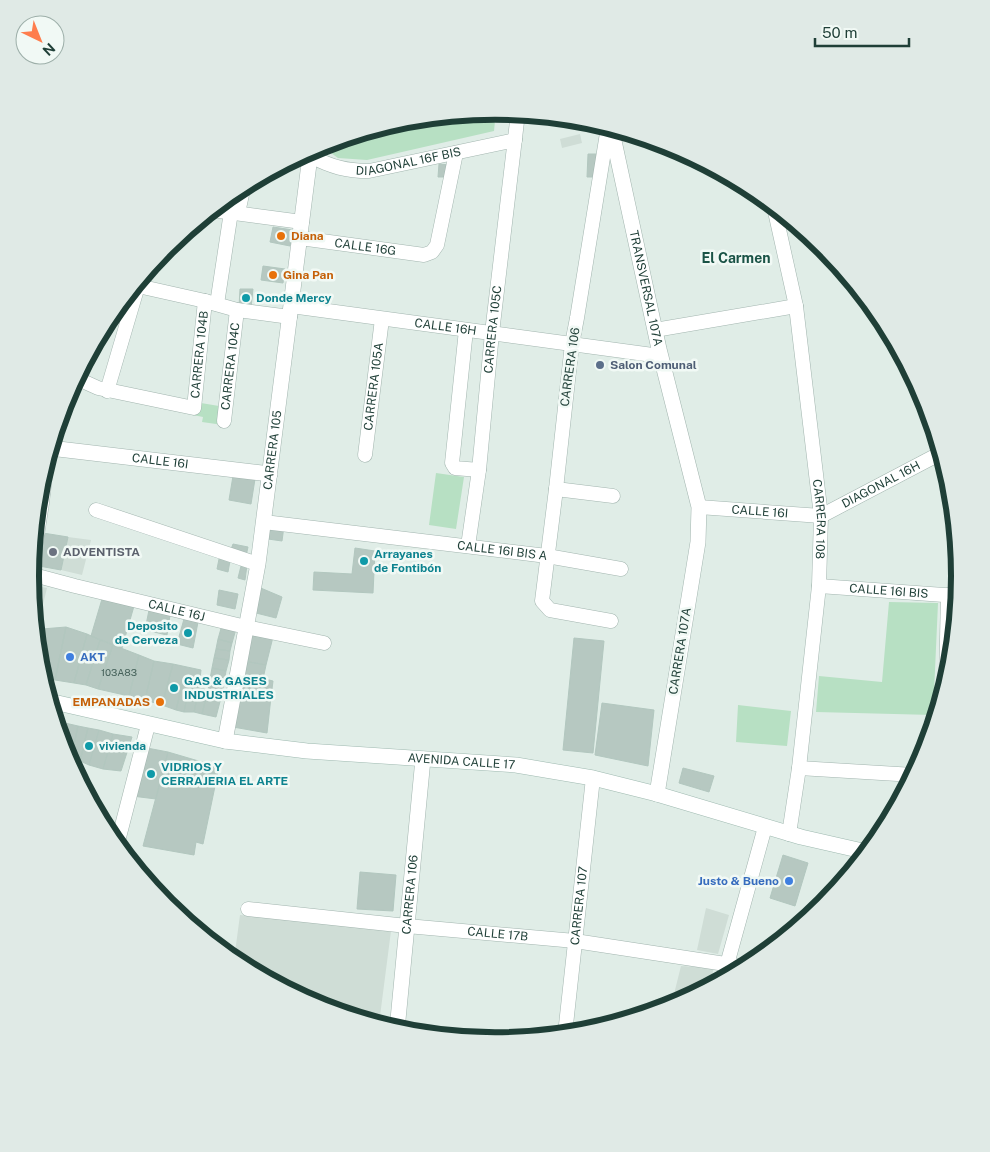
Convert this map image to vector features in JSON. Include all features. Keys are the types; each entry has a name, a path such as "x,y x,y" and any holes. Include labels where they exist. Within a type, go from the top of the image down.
{"street":[{"name":"CARRERA 105C","path":"468,546 479,470 492,333 517,121"},
{"name":"CARRERA 106","path":"608,134 572,344 542,601 545,607 550,610 611,621"},
{"name":"TRANSVERSAL 107A","path":"611,135 660,356 699,507"},
{"name":"DIAGONAL 16F BIS","path":"314,157 336,168 349,171 369,170 456,154 515,140"},
{"name":"CALLE 16G","path":"300,238 424,255 432,252 437,245 456,154"},
{"name":"CARRERA 105","path":"225,742 264,522 302,222 307,160"},
{"name":"CARRERA 104B","path":"108,391 194,408 211,302 240,198"},
{"path":"221,211 302,222"},
{"name":"CARRERA 108","path":"776,217 796,306 821,516 819,586 799,768 789,834"},
{"name":"CALLE 16H","path":"144,284 236,310 291,311 382,319 660,356"},
{"path":"83,381 108,391 136,295"},
{"path":"654,330 796,306"},
{"name":"CARRERA 104C","path":"224,421 236,310"},
{"name":"CARRERA 105A","path":"365,455 382,319"},
{"path":"466,330 452,463 455,468 479,470"},
{"name":"CALLE 16I","path":"57,449 270,474"},
{"name":"DIAGONAL 16H","path":"821,516 935,456"},
{"path":"556,489 613,496"},
{"name":"CALLE 16I","path":"699,507 821,516"},
{"name":"CARRERA 107A","path":"657,794 698,542 699,507"},
{"path":"96,510 258,564"},
{"name":"CALLE 16I BIS A","path":"264,522 548,556 621,569"},
{"name":"CALLE 16J","path":"39,576 324,643"},
{"name":"CALLE 16I BIS","path":"819,586 950,595"},
{"name":"AVENIDA CALLE 17","path":"57,703 225,742 307,751 516,765 593,778 657,794 789,834 859,850"},
{"path":"120,834 148,725"},
{"name":"CARRERA 106","path":"398,1021 423,759"},
{"path":"799,768 906,774"},
{"name":"CARRERA 107","path":"566,1026 593,778"},
{"path":"725,969 765,827"},
{"name":"CALLE 17B","path":"248,909 575,941 733,964"}],"shaded area":[{"path":"580,134 582,143 562,148 560,139"},
{"path":"68,537 91,540 82,575 61,570"},
{"path":"39,587 47,588 41,614"},
{"path":"706,908 729,915 718,954 697,950"},
{"path":"240,915 391,931 380,1018 320,998 267,971 235,950"},
{"path":"681,966 714,968 711,977 673,996"}],"green space":[{"path":"495,120 494,131 367,160 338,158 328,151 377,135 435,124"},
{"path":"195,402 225,407 223,425 202,422 203,417 193,415"},
{"path":"436,473 464,477 456,529 429,525"},
{"path":"889,602 938,603 934,702 930,715 816,712 819,676 882,682"},
{"path":"738,705 791,711 787,746 736,742"}],"building":[{"path":"588,154 598,154 597,177 587,177"},
{"path":"439,164 450,165 449,177 438,177"},
{"name":"Diana","path":"273,227 293,230 290,246 270,242"},
{"name":"Gina Pan","path":"263,266 285,269 283,283 261,280"},
{"name":"Donde Mercy","path":"240,289 253,289 251,308 239,307"},
{"path":"233,476 255,479 251,504 229,500"},
{"path":"270,524 284,526 282,541 268,539"},
{"name":"ADVENTISTA","path":"43,533 68,537 61,570 39,566"},
{"path":"233,544 248,547 246,556 230,552"},
{"name":"Arrayanes de Fontibón","path":"355,548 375,551 373,593 313,590 314,572 352,574"},
{"path":"219,559 230,561 228,572 217,569"},
{"path":"242,562 247,565 245,580 238,578"},
{"path":"256,586 282,597 276,618 252,612"},
{"path":"219,590 238,594 235,609 217,605"},
{"path":"102,599 134,606 122,648 91,636"},
{"path":"149,610 170,615 167,635 145,630"},
{"name":"Deposito de Cerveza","path":"184,619 198,622 193,648 177,644"},
{"path":"222,625 236,629 232,643 218,639"},
{"name":"AKT","path":"66,627 87,634 74,683 55,680"},
{"path":"66,627 55,680 51,679 42,629"},
{"path":"249,633 273,637 266,665 244,661"},
{"path":"87,634 100,640 86,685 74,683"},
{"path":"574,638 604,641 593,753 563,750"},
{"path":"218,639 232,643 230,651 216,649"},
{"path":"100,640 113,645 98,689 86,685"},
{"path":"113,645 139,655 129,696 98,689"},
{"path":"216,649 230,651 229,660 214,658"},
{"path":"139,655 154,661 145,700 129,696"},
{"path":"214,658 229,660 226,671 212,668"},
{"path":"154,661 173,664 162,705 145,700"},
{"path":"244,661 266,665 263,679 241,673"},
{"name":"GAS & GASES INDUSTRIALES","path":"173,664 201,670 199,688 182,685 176,710 162,705"},
{"path":"212,668 226,671 222,694 208,690"},
{"path":"241,673 273,681 271,697 239,691"},
{"path":"182,685 189,687 184,712 176,710"},
{"path":"189,687 199,688 194,712 184,712"},
{"path":"199,688 208,690 202,714 194,712"},
{"path":"208,690 222,694 216,717 202,714"},
{"path":"239,691 271,697 267,733 233,727"},
{"path":"602,703 654,710 648,766 595,755"},
{"path":"65,723 78,726 73,750 64,727"},
{"path":"78,726 88,728 80,761 78,760 73,750"},
{"name":"vivienda","path":"88,728 99,730 89,765 80,761"},
{"path":"99,730 113,734 103,769 89,765"},
{"path":"113,734 132,737 121,771 103,769"},
{"name":"VIDRIOS Y CERRAJERIA EL ARTE","path":"147,748 168,752 156,799 132,796"},
{"path":"168,752 219,767 203,844 196,842 194,855 143,846"},
{"path":"683,768 714,776 709,792 679,783"},
{"name":"Justo & Bueno","path":"783,855 808,863 795,906 770,898"},
{"path":"360,872 396,875 393,911 357,909"}],"place":[{"name":"Diana","path":"281,236"},
{"name":"Gina Pan","path":"273,275"},
{"name":"Donde Mercy","path":"246,298"},
{"name":"Salon Comunal","path":"600,365"},
{"name":"ADVENTISTA","path":"53,552"},
{"name":"Arrayanes de Fontibón","path":"364,561"},
{"name":"Deposito de Cerveza","path":"188,633"},
{"name":"AKT","path":"70,657"},
{"name":"GAS & GASES INDUSTRIALES","path":"174,688"},
{"name":"EMPANADAS","path":"160,702"},
{"name":"vivienda","path":"89,746"},
{"name":"VIDRIOS Y CERRAJERIA EL ARTE","path":"151,774"},
{"name":"Justo & Bueno","path":"789,881"}],"district":[{"name":"El Carmen","path":"736,258"}]}
